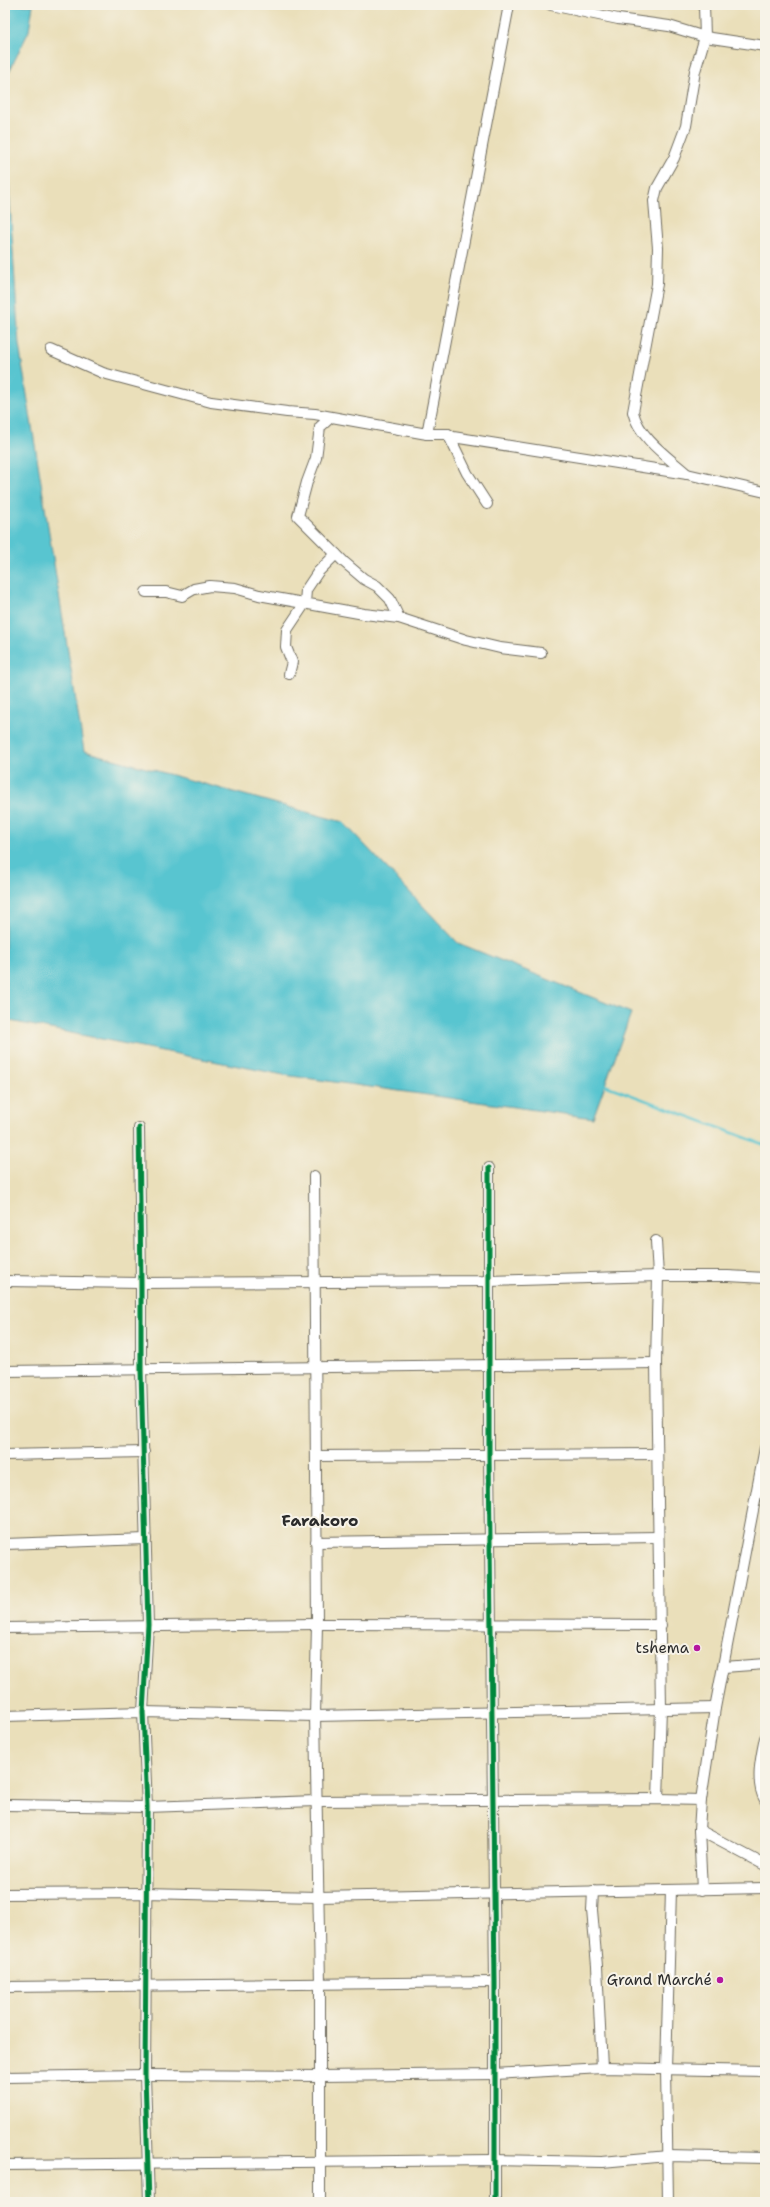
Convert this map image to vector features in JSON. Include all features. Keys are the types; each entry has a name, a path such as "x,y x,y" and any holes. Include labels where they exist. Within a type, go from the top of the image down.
{"street":[{"path":"427,434 509,5"},
{"path":"551,5 618,20 669,26 705,37 765,46"},
{"path":"687,474 654,445 636,422 634,412 658,284 658,248 654,201 657,188 674,158 686,126 695,71 705,37 704,5"},
{"path":"51,350 103,373 211,402 331,417 427,434 448,434 453,437 687,474 765,492"},
{"path":"331,417 320,427 316,458 307,482 298,516 336,554 364,579 377,586 390,599 399,618"},
{"path":"448,434 467,473 487,504"},
{"path":"290,674 292,662 286,646 287,630 305,603 306,590 318,572 336,554"},
{"path":"146,592 166,592 182,596 194,589 210,586 229,588 259,595 364,614 399,618 466,640 500,648 541,653"},
{"path":"138,1128 142,1282 141,1370 148,1625 143,1712 147,1807 145,2075 150,2164 149,2202"},
{"path":"489,1168 489,1455 495,1982 495,2202"},
{"path":"314,1176 317,1624 315,1716 320,1983 320,2202"},
{"path":"656,1241 658,1276 656,1363 658,1537 661,1625 661,1708 658,1799"},
{"path":"5,1281 488,1281 658,1276 728,1276 765,1278"},
{"path":"5,1371 656,1363"},
{"path":"702,1890 699,1830 701,1800 715,1708 724,1668 765,1448"},
{"path":"5,1455 144,1452"},
{"path":"316,1456 657,1454"},
{"path":"316,1542 658,1537"},
{"path":"5,1544 146,1539"},
{"path":"5,1628 317,1624 661,1625"},
{"path":"724,1668 765,1664"},
{"path":"5,1716 143,1712 315,1716 492,1714 661,1708 715,1708"},
{"path":"765,1738 761,1760 761,1793 765,1800"},
{"path":"5,1806 147,1807 316,1801 701,1800"},
{"path":"699,1830 765,1865"},
{"path":"5,1894 146,1893 318,1897 765,1888"},
{"path":"668,2202 666,2069 671,1890"},
{"path":"593,1891 602,2068"},
{"path":"5,1987 495,1982"},
{"path":"5,2077 495,2074 602,2068 765,2071"},
{"path":"5,2165 494,2160 602,2162 668,2156 765,2158"}],"water":[{"path":"5,5 33,5 29,31 5,80"},
{"path":"5,125 19,345 84,751 343,822 458,943 631,1013 593,1118 284,1075 5,1020"}],"waterway":[{"path":"602,1084 765,1145"}],"cycle path":[{"path":"139,1128 141,1370 148,1625 143,1712 147,1807 145,2075 149,2202"},
{"path":"489,1168 489,1455 495,1982 495,2202"}],"place":[{"name":"tshema","path":"697,1648"},
{"name":"Grand Marché","path":"720,1980"}],"district":[{"name":"Farakoro","path":"320,1520"}]}
